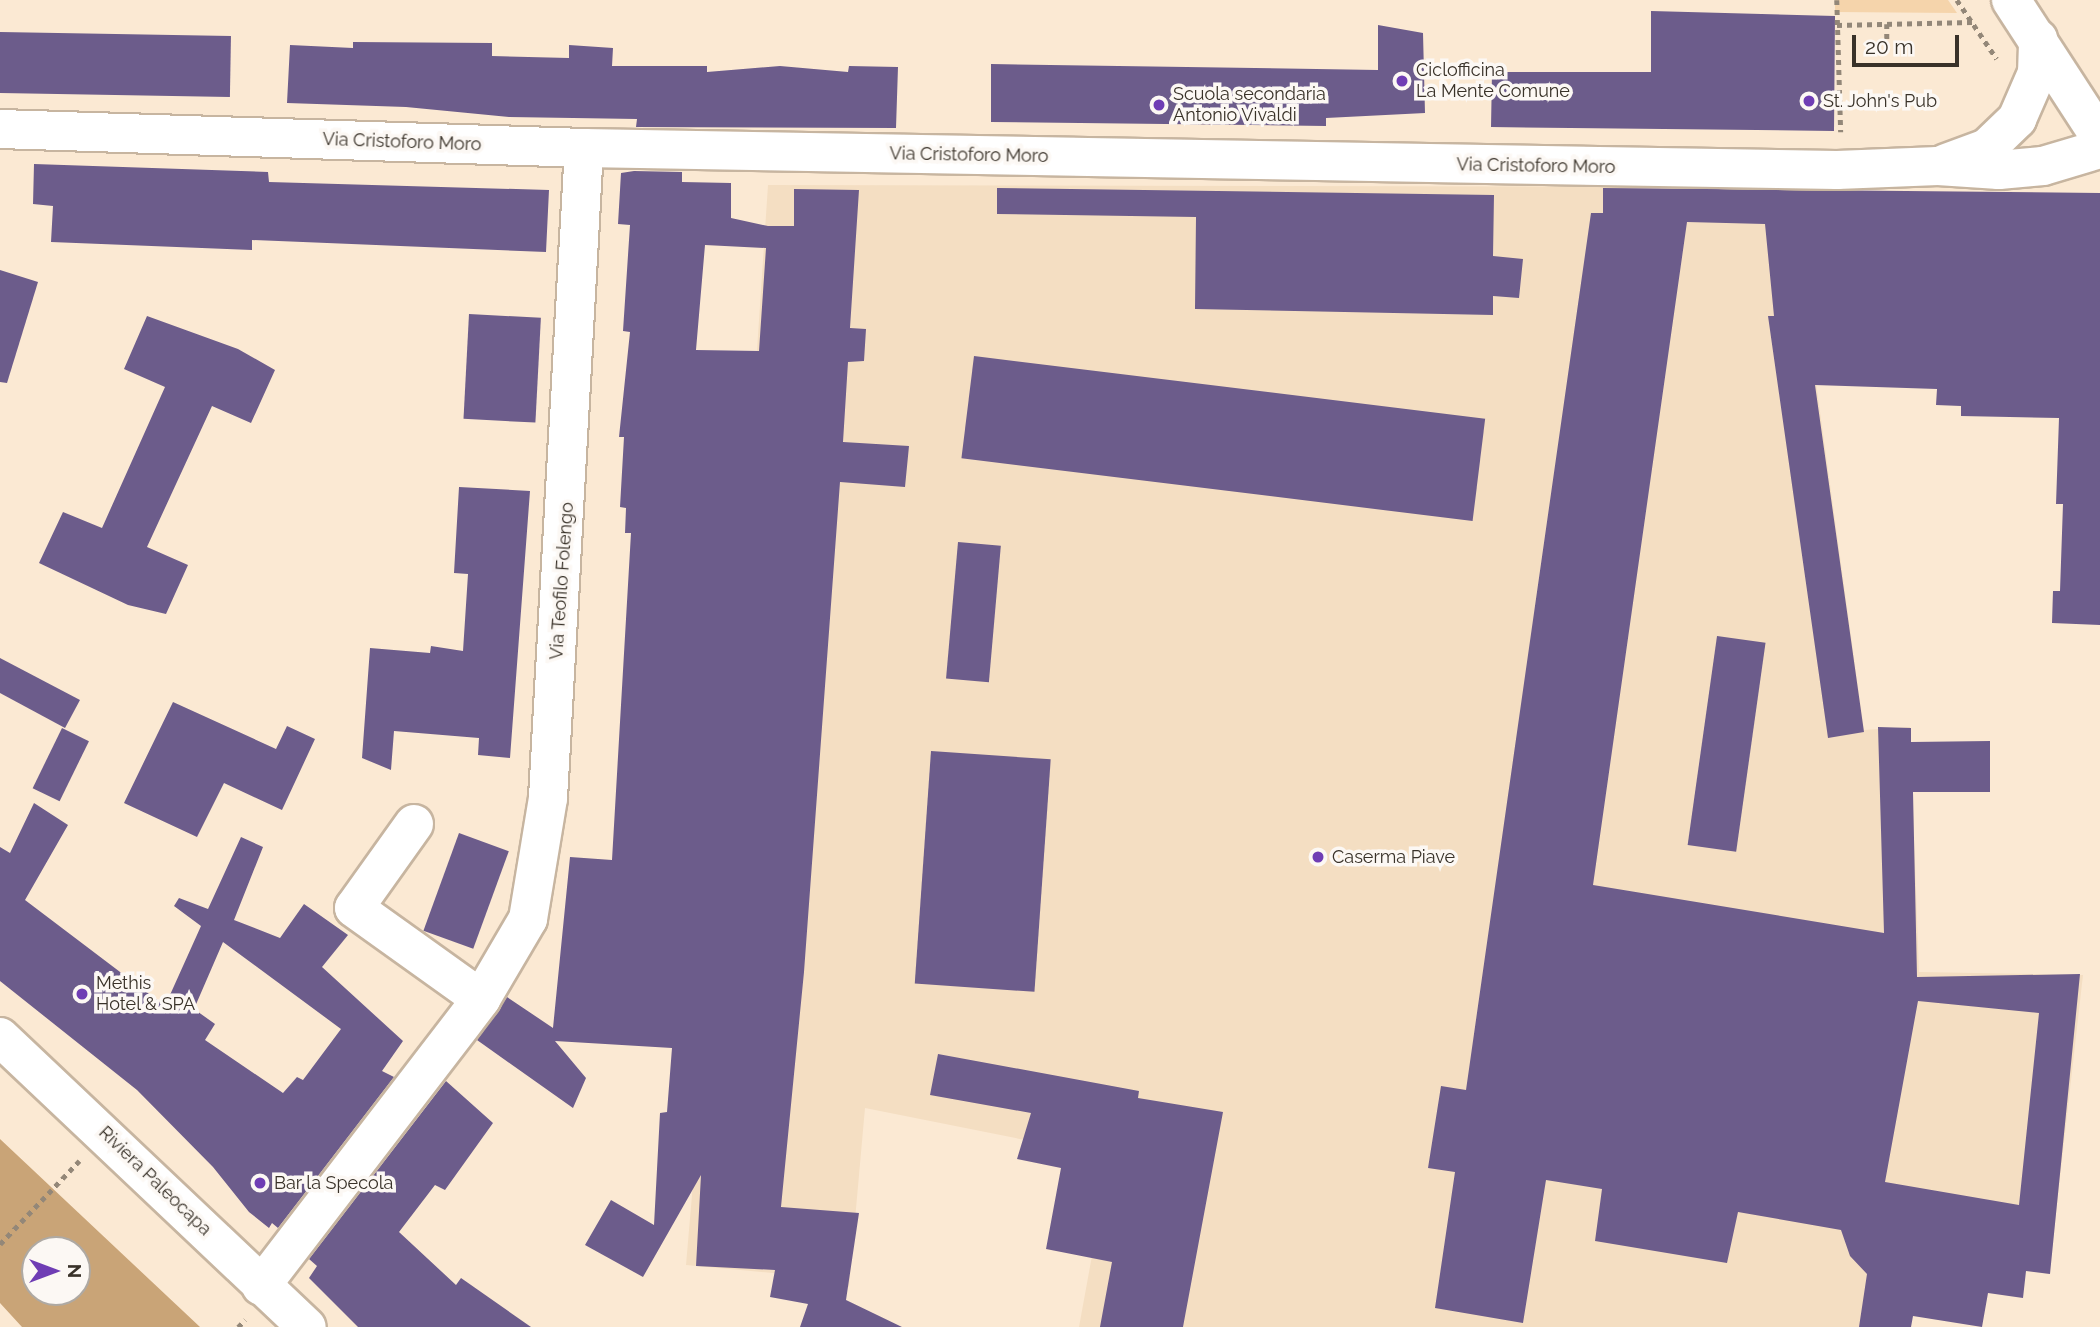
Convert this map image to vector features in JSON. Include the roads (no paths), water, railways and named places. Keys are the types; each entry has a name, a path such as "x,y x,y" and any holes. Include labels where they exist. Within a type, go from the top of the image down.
{"street":[{"path":"2011,0 2100,137"},
{"name":"Via Cristoforo Moro","path":"1938,166 1987,148 2010,127 2025,106 2037,73 2038,39"},
{"name":"Via Cristoforo Moro","path":"0,129 584,148 1837,170 1938,166 1999,170 2043,166 2100,149"},
{"name":"Via Teofilo Folengo","path":"265,1316 481,999 528,919 548,798 584,148"},
{"path":"414,824 354,908 481,999"},
{"name":"Riviera Paleocapa","path":"0,1037 265,1316"}],"place":[{"name":"Ciclofficina La Mente Comune","path":"1402,81"},
{"name":"St. John's Pub","path":"1809,101"},
{"name":"Scuola secondaria Antonio Vivaldi","path":"1159,105"},
{"name":"Caserma Piave","path":"1318,857"},
{"name":"Methis Hotel & SPA","path":"82,994"},
{"name":"Bar la Specola","path":"260,1183"}]}
